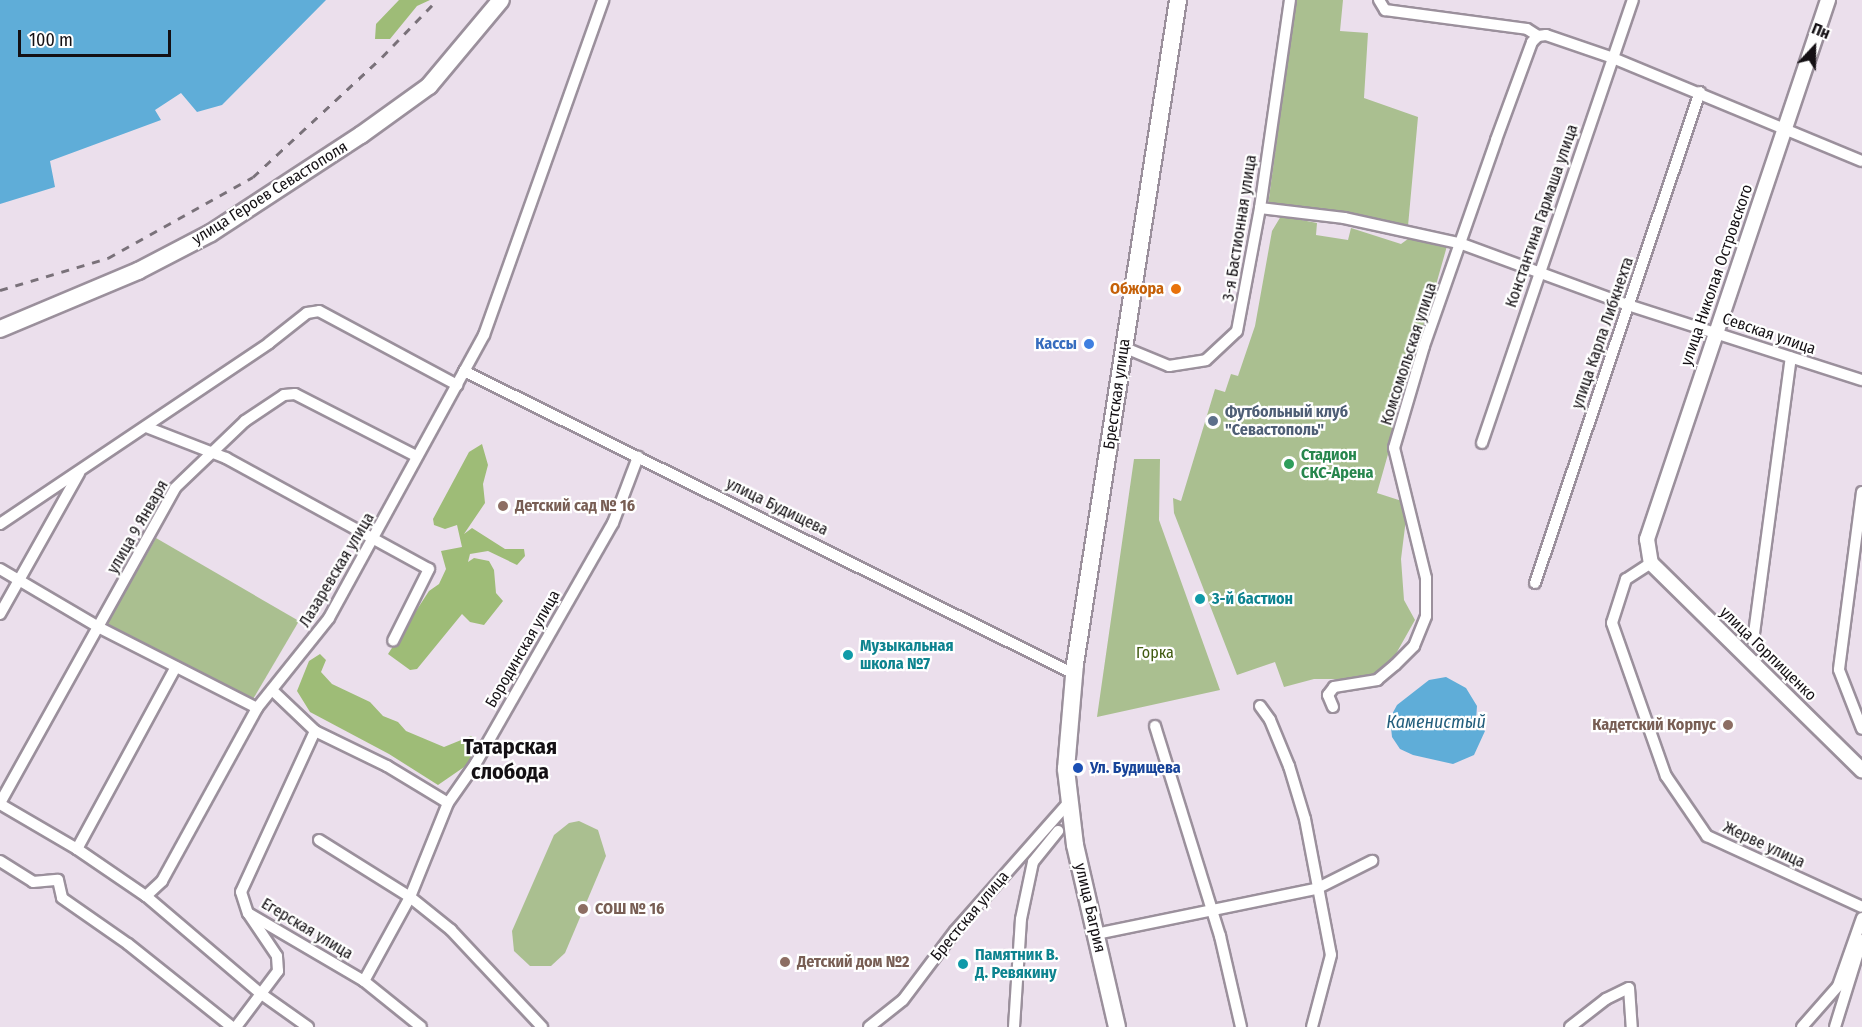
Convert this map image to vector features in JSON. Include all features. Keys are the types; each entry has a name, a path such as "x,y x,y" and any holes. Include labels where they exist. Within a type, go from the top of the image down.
{"main road":[{"name":"улица Героев Севастополя","path":"0,329 138,271 212,233 361,135 429,86 501,0"},
{"name":"Брестская улица","path":"1068,795 1074,674 1178,0"},
{"name":"улица Николая Островского","path":"1651,563 1647,539 1650,524 1828,0"},
{"name":"улица Горпищенко","path":"1651,563 1862,770"},
{"name":"улица Багрия","path":"1068,795 1117,1027"}],"street":[{"name":"Лазаревская улица","path":"146,896 162,881 257,708 329,618 457,385 495,309 532,197 603,0"},
{"name":"3-я Бастионная улица","path":"1123,347 1169,366 1206,360 1223,347 1237,331 1260,208 1290,0"},
{"path":"1379,0 1385,10 1527,29 1538,36 1546,35 1700,92 1786,127 1794,134 1862,161"},
{"name":"Константина Гармаша улица","path":"1482,443 1633,0"},
{"name":"Комсомольская улица","path":"1332,707 1328,695 1334,687 1377,680 1395,665 1414,646 1426,616 1426,578 1394,448 1424,346 1462,244 1496,140 1532,42 1538,36"},
{"name":"улица Карла Либкнехта","path":"1535,583 1700,92"},
{"name":"Севская улица","path":"1260,208 1344,218 1462,244 1628,305 1862,380"},
{"path":"0,524 81,468 146,427 307,313 319,311 457,385"},
{"path":"1753,641 1791,358"},
{"name":"улица Будищева","path":"464,371 1074,674"},
{"name":"улица 9 Января","path":"0,803 100,628 175,488 245,421 284,395 295,394 416,456"},
{"path":"146,427 209,453 375,537 429,568 393,641"},
{"name":"Бородинская улица","path":"364,981 410,897 448,803 477,763 613,524 638,457"},
{"path":"0,614 81,468"},
{"path":"1862,492 1839,670 1862,729"},
{"name":"Жерве улица","path":"1651,563 1626,579 1612,623 1666,776 1707,836 1862,907"},
{"path":"0,569 100,628 257,708"},
{"path":"77,849 176,666"},
{"path":"272,690 315,731 387,765 448,803"},
{"path":"1260,706 1274,729 1302,808 1330,955 1312,1027"},
{"path":"1155,726 1210,910 1241,1027"},
{"name":"Егерская улица","path":"315,731 241,891 248,913 364,981 421,1027"},
{"name":"Брестская улица","path":"869,1027 903,1000 955,931 1068,795"},
{"path":"0,803 77,849 146,896 260,993 308,1027"},
{"path":"1014,1027 1021,919 1033,862 1058,831"},
{"path":"319,840 410,897 451,930 542,1027"},
{"path":"0,861 33,882 58,880 62,898 137,951 234,1027 278,971 278,956 248,913"},
{"path":"1096,934 1316,889 1372,861"},
{"path":"1802,1027 1838,986 1862,918"},
{"path":"1835,1027 1862,940"},
{"path":"1570,1027 1606,999 1629,988 1632,1027"}],"green space":[{"path":"399,0 430,0 417,6 390,39 375,39 376,24"},
{"path":"1296,0 1343,0 1340,31 1368,33 1364,98 1418,117 1408,226 1268,205"},
{"name":"Стадион СКС-Арена","path":"1281,216 1317,223 1316,235 1348,240 1351,228 1401,244 1412,236 1447,246 1377,493 1408,503 1401,559 1404,600 1415,620 1393,659 1373,679 1314,679 1284,687 1275,662 1237,675 1174,513 1173,498 1181,501 1215,389 1225,392 1231,374 1238,376 1255,326 1272,231"},
{"path":"482,444 488,465 483,484 485,503 464,534 472,528 505,549 524,549 525,556 517,565 488,551 470,554 468,562 474,558 489,561 494,570 496,593 503,601 484,625 470,622 462,614 417,669 410,670 388,654 429,591 439,584 446,569 441,551 462,547 457,525 445,529 434,525 433,519 469,452"},
{"name":"Горка","path":"1134,459 1160,459 1159,520 1220,690 1097,717"},
{"path":"156,538 299,621 249,706 107,624"},
{"path":"320,654 326,660 321,672 332,684 370,702 383,716 398,722 406,731 444,747 471,736 475,739 475,751 467,765 438,785 389,754 310,712 297,691 309,661"},
{"path":"579,821 598,830 606,856 565,953 551,966 530,966 514,951 512,931 554,835 569,823"}],"water":[{"path":"0,0 326,0 222,105 197,112 181,93 155,110 161,120 50,161 55,187 0,204"},
{"name":"Каменистый","path":"1446,677 1466,688 1477,706 1476,720 1485,731 1474,755 1453,764 1413,755 1400,749 1392,737 1390,718 1397,705 1429,680"}],"railway":[{"path":"0,290 108,258 253,177 382,57 437,0"}],"place":[{"name":"Обжора","path":"1176,289"},
{"name":"Кассы","path":"1089,344"},
{"name":"Футбольный клуб \"Севастополь\"","path":"1213,421"},
{"name":"Стадион СКС-Арена","path":"1289,464"},
{"name":"Детский сад № 16","path":"503,506"},
{"name":"3-й бастион","path":"1200,599"},
{"name":"Музыкальная школа №7","path":"848,655"},
{"name":"Кадетский Корпус","path":"1728,725"},
{"name":"Ул. Будищева","path":"1078,768"},
{"name":"СОШ № 16","path":"583,909"},
{"name":"Детский дом №2","path":"785,962"},
{"name":"Памятник В. Д. Ревякину","path":"963,964"}],"district":[{"name":"Татарская слобода","path":"510,758"}]}
